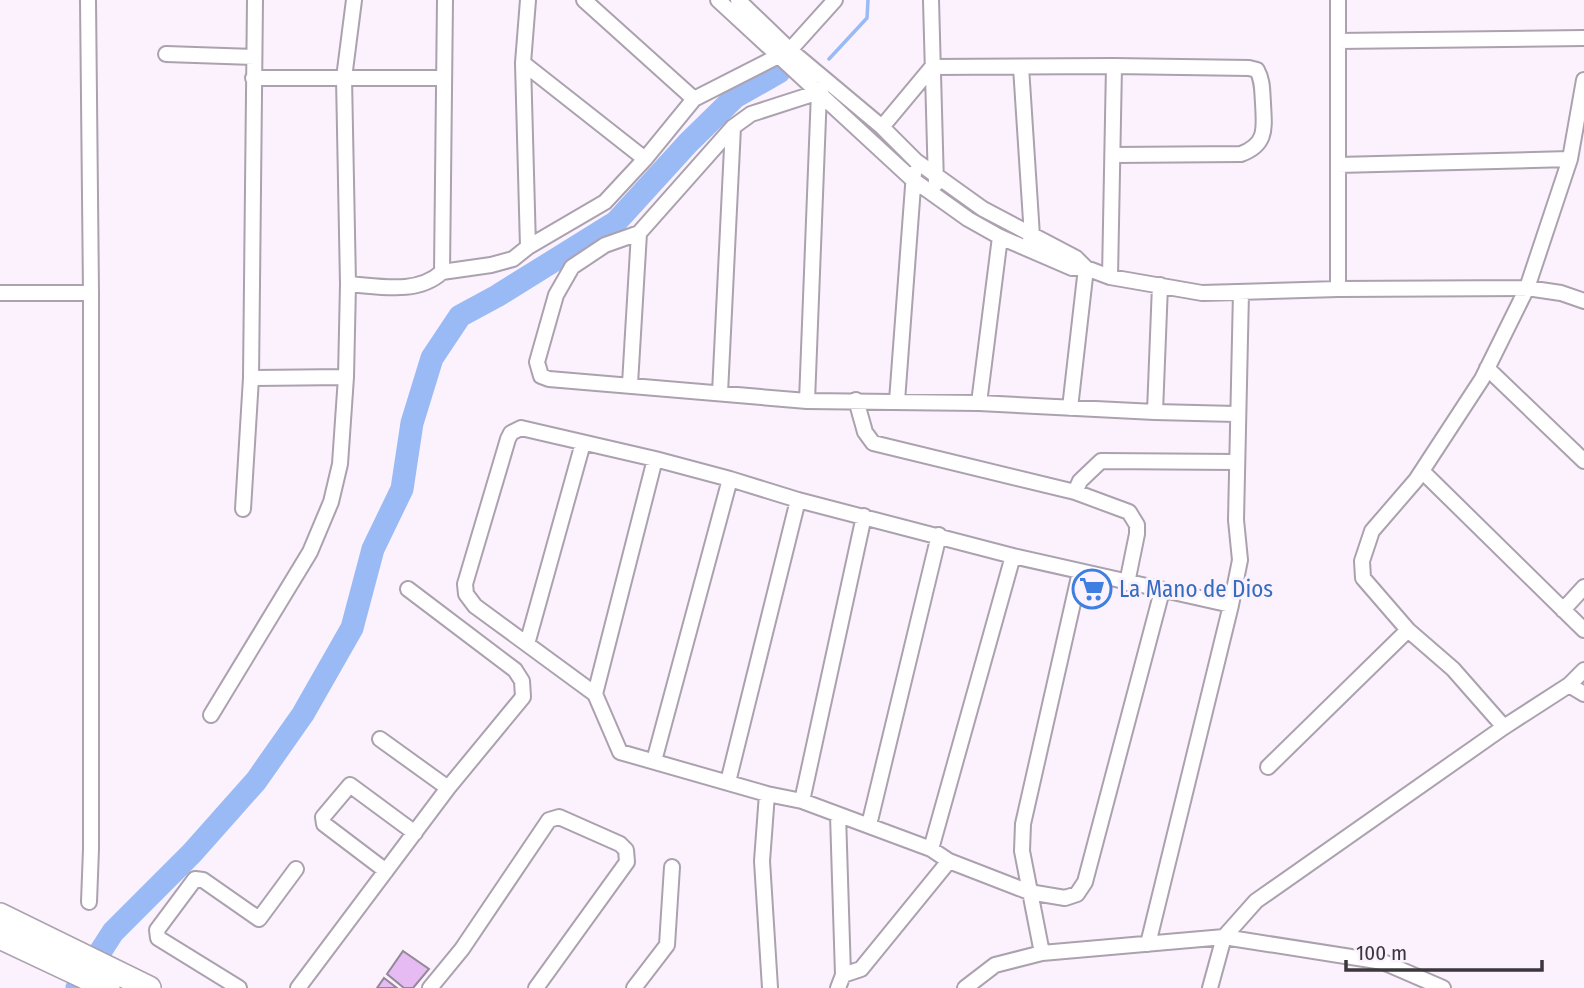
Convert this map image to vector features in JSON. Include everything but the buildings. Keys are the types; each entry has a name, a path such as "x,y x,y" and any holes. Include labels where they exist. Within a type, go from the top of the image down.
{"main road":[{"path":"0,915 11,935 108,988"},
{"path":"11,935 147,987"}],"street":[{"path":"88,0 91,293 89,902"},
{"path":"243,509 251,377 255,0"},
{"path":"211,715 310,552 331,502 340,464 346,377 348,284 344,78 354,0"},
{"path":"442,272 445,0"},
{"path":"528,0 523,63 528,247"},
{"path":"584,0 694,99"},
{"path":"718,0 823,87 912,179 934,192 968,219 1000,237 1029,242"},
{"path":"738,0 783,52"},
{"path":"348,284 412,288 434,280 442,272 513,259 528,247 605,202 645,159 694,99 783,52 835,0"},
{"path":"931,0 937,177 934,192"},
{"path":"1338,0 1338,289"},
{"path":"1338,41 1584,38"},
{"path":"166,54 254,57"},
{"path":"523,63 645,159"},
{"path":"1110,277 1114,66"},
{"path":"932,67 1249,68 1257,71 1262,79 1264,128 1262,138 1252,150 1241,154 1114,155"},
{"path":"882,127 932,67"},
{"path":"1021,67 1029,242"},
{"path":"253,78 443,78"},
{"path":"1504,727 1453,669 1408,630 1363,578 1362,561 1372,531 1422,471 1487,369 1527,288 1570,159 1584,80"},
{"path":"823,87 751,114 733,127 639,233 605,245 572,267 556,295 537,362 541,376 549,379 807,401 979,403 1236,414"},
{"path":"823,87 882,127 916,161 937,177 1029,242 1072,268 1086,268 1110,277 1202,293 1527,288 1561,293 1584,301"},
{"path":"807,401 823,87"},
{"path":"720,393 733,127"},
{"path":"1338,165 1570,159"},
{"path":"897,401 912,179 916,161"},
{"path":"630,384 639,233"},
{"path":"979,403 1000,237"},
{"path":"1070,408 1086,268"},
{"path":"1155,412 1160,285"},
{"path":"1148,944 1240,560 1236,520 1236,414 1241,292"},
{"path":"0,293 91,293"},
{"path":"1487,369 1584,461"},
{"path":"251,377 346,377"},
{"path":"856,400 865,432 873,443 1075,492 1129,512 1134,518 1138,534 1127,583"},
{"path":"1162,591 1084,882 1077,894 1065,898 1029,892 949,861 931,849 802,801 767,794 620,752 595,694 475,606 466,594 465,584 511,433 521,428 730,479 798,500 1013,556 1231,605"},
{"path":"527,644 583,443"},
{"path":"595,694 655,460"},
{"path":"1075,492 1080,481 1101,461 1236,462"},
{"path":"1422,471 1584,630"},
{"path":"654,761 730,479"},
{"path":"728,782 798,500"},
{"path":"802,801 864,516"},
{"path":"869,825 939,536"},
{"path":"931,849 1013,556"},
{"path":"1042,953 1022,851 1023,824 1080,572"},
{"path":"1563,610 1584,587"},
{"path":"298,988 447,788 523,697 524,688 515,670 408,589"},
{"path":"1268,767 1408,630"},
{"path":"1210,988 1224,937 1256,901 1504,727 1569,685 1584,670"},
{"path":"1569,685 1584,694"},
{"path":"380,739 447,788"},
{"path":"386,871 324,824 323,817 350,785 415,833"},
{"path":"767,794 762,861 769,988"},
{"path":"838,815 840,981 861,969 949,861"},
{"path":"430,988 462,949 550,820 559,817 620,844 626,850 627,862 536,988"},
{"path":"634,988 667,945 672,867"},
{"path":"239,988 158,938 157,930 195,879 203,880 259,919 296,869"},
{"path":"965,988 995,965 1042,953 1224,937 1383,962 1443,988"}],"waterway":[{"path":"829,59 867,18 868,0"},
{"path":"77,988 113,932 192,853 256,781 303,714 352,628 373,549 402,489 412,423 432,358 460,316 616,222 688,143 735,97 779,72"}],"place":[{"name":"La Mano de Dios","path":"1092,589"}]}
